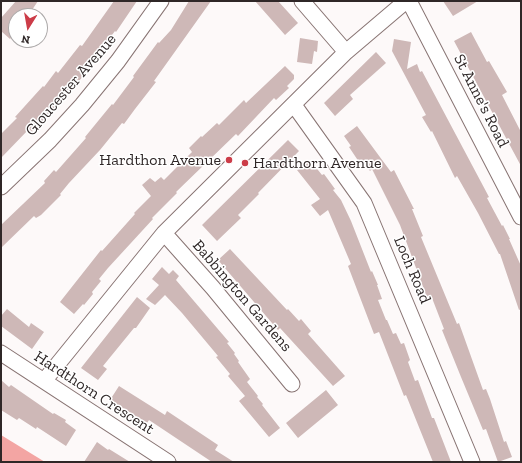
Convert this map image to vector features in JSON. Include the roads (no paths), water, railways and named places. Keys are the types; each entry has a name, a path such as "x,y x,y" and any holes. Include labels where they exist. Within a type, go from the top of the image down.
{"street":[{"name":"Gloucester Avenue","path":"1,187 50,140 82,105 118,62 162,1"},
{"path":"302,1 346,52"},
{"path":"44,380 164,233 346,52 406,1"},
{"name":"St Anne's Road","path":"409,1 521,217"},
{"name":"Loch Road","path":"294,105 364,203 472,462"},
{"name":"Babbington Gardens","path":"164,233 213,288 292,384"},
{"name":"Hardthorn Crescent","path":"1,353 168,462"}],"place":[{"name":"Hardthon Avenue","path":"229,160"},
{"name":"Hardthorn Avenue","path":"245,163"}]}
